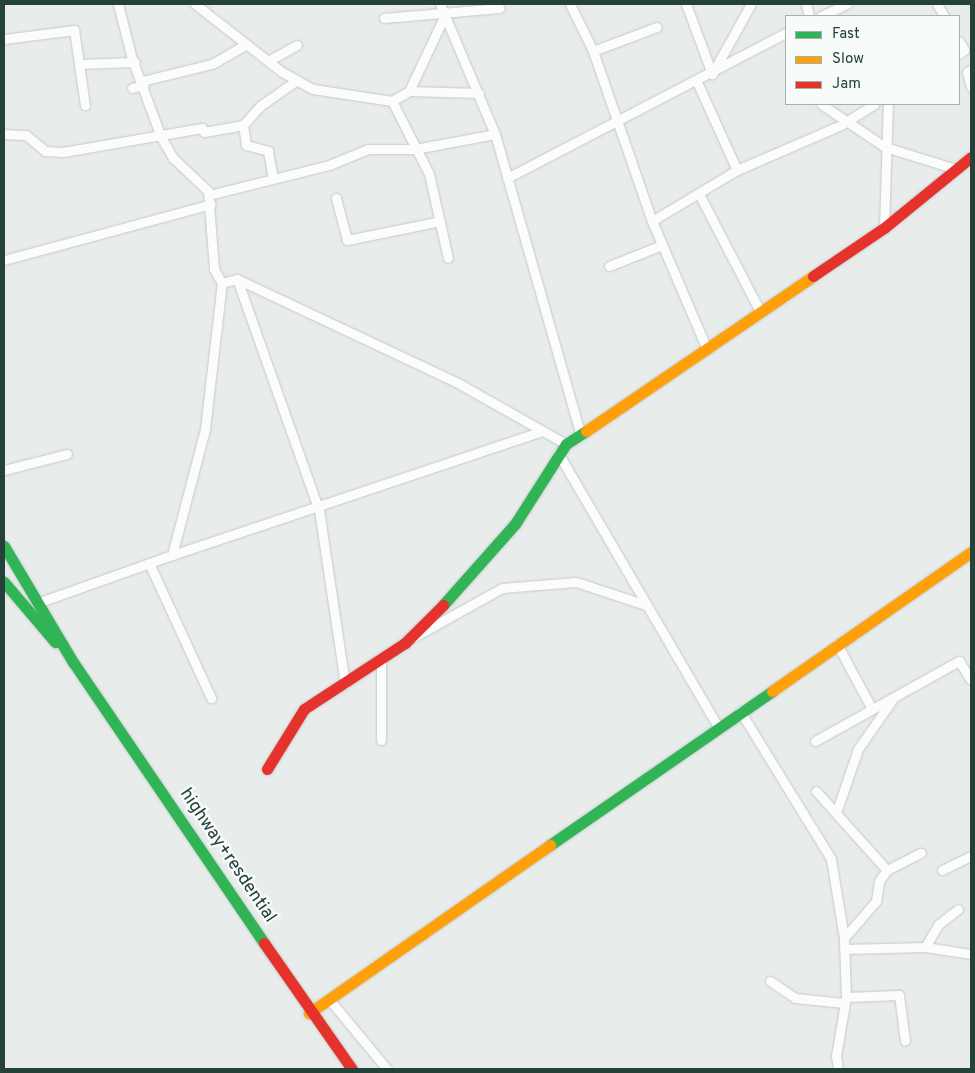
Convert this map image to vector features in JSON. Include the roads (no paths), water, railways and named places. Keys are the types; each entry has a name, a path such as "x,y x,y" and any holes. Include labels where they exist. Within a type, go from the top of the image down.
{"main road":[{"path":"267,769 304,709 381,660 405,642 516,524 562,449 580,433 884,228 953,168 971,157"},
{"path":"4,546 40,602 73,662"},
{"path":"309,1013 740,711 971,552"},
{"path":"4,582 73,662"},
{"name":"highway+resdential","path":"73,662 224,881 309,1013 352,1069"}],"street":[{"path":"118,4 135,62 162,137 174,158 210,200 214,269 222,283 205,429 172,555"},
{"path":"195,4 268,61 313,89 392,101 409,91 480,93"},
{"path":"570,4 593,51 652,221 706,347"},
{"path":"686,4 712,74"},
{"path":"712,74 751,4"},
{"path":"823,15 847,4"},
{"path":"937,4 943,15"},
{"path":"384,18 443,10 500,8"},
{"path":"409,91 443,10"},
{"path":"443,10 480,93 495,134 580,433"},
{"path":"593,51 657,28"},
{"path":"4,39 74,30 85,105"},
{"path":"507,178 615,118 696,82 785,34"},
{"path":"960,43 964,50 960,53"},
{"path":"132,88 143,83 212,64 246,44"},
{"path":"268,61 297,45"},
{"path":"79,64 135,62"},
{"path":"971,70 967,72 971,87"},
{"path":"4,134 26,135 45,151 63,152 162,137 202,128 204,132 243,125 260,106 297,80"},
{"path":"696,82 737,170"},
{"path":"392,101 429,174 448,258"},
{"path":"822,105 885,147 953,168"},
{"path":"652,221 737,170 846,122 872,105"},
{"path":"884,228 885,147 888,105"},
{"path":"243,125 246,145 268,151 273,179"},
{"path":"4,260 210,200 273,179 329,165 368,149 416,149 495,134"},
{"path":"699,194 760,311"},
{"path":"336,198 347,240 440,221"},
{"path":"610,266 662,245"},
{"path":"222,283 238,279 456,382 542,431 562,449 646,605 718,727"},
{"path":"238,279 318,506 344,684"},
{"path":"40,602 172,555 542,431"},
{"path":"4,470 68,454"},
{"path":"149,563 211,698"},
{"path":"405,642 502,588 576,582 646,605"},
{"path":"837,644 872,709"},
{"path":"381,660 381,740"},
{"path":"815,741 959,661 971,680"},
{"path":"836,813 858,749 894,697"},
{"path":"740,711 830,859 844,938 845,1000 838,1069"},
{"path":"816,791 887,870"},
{"path":"844,938 876,901 880,881 887,870 921,853"},
{"path":"942,870 971,856"},
{"path":"925,947 939,924 958,909"},
{"path":"844,949 925,947 971,954"},
{"path":"770,981 795,998 845,1000 899,995 905,1041"},
{"path":"329,1000 387,1069"}]}
